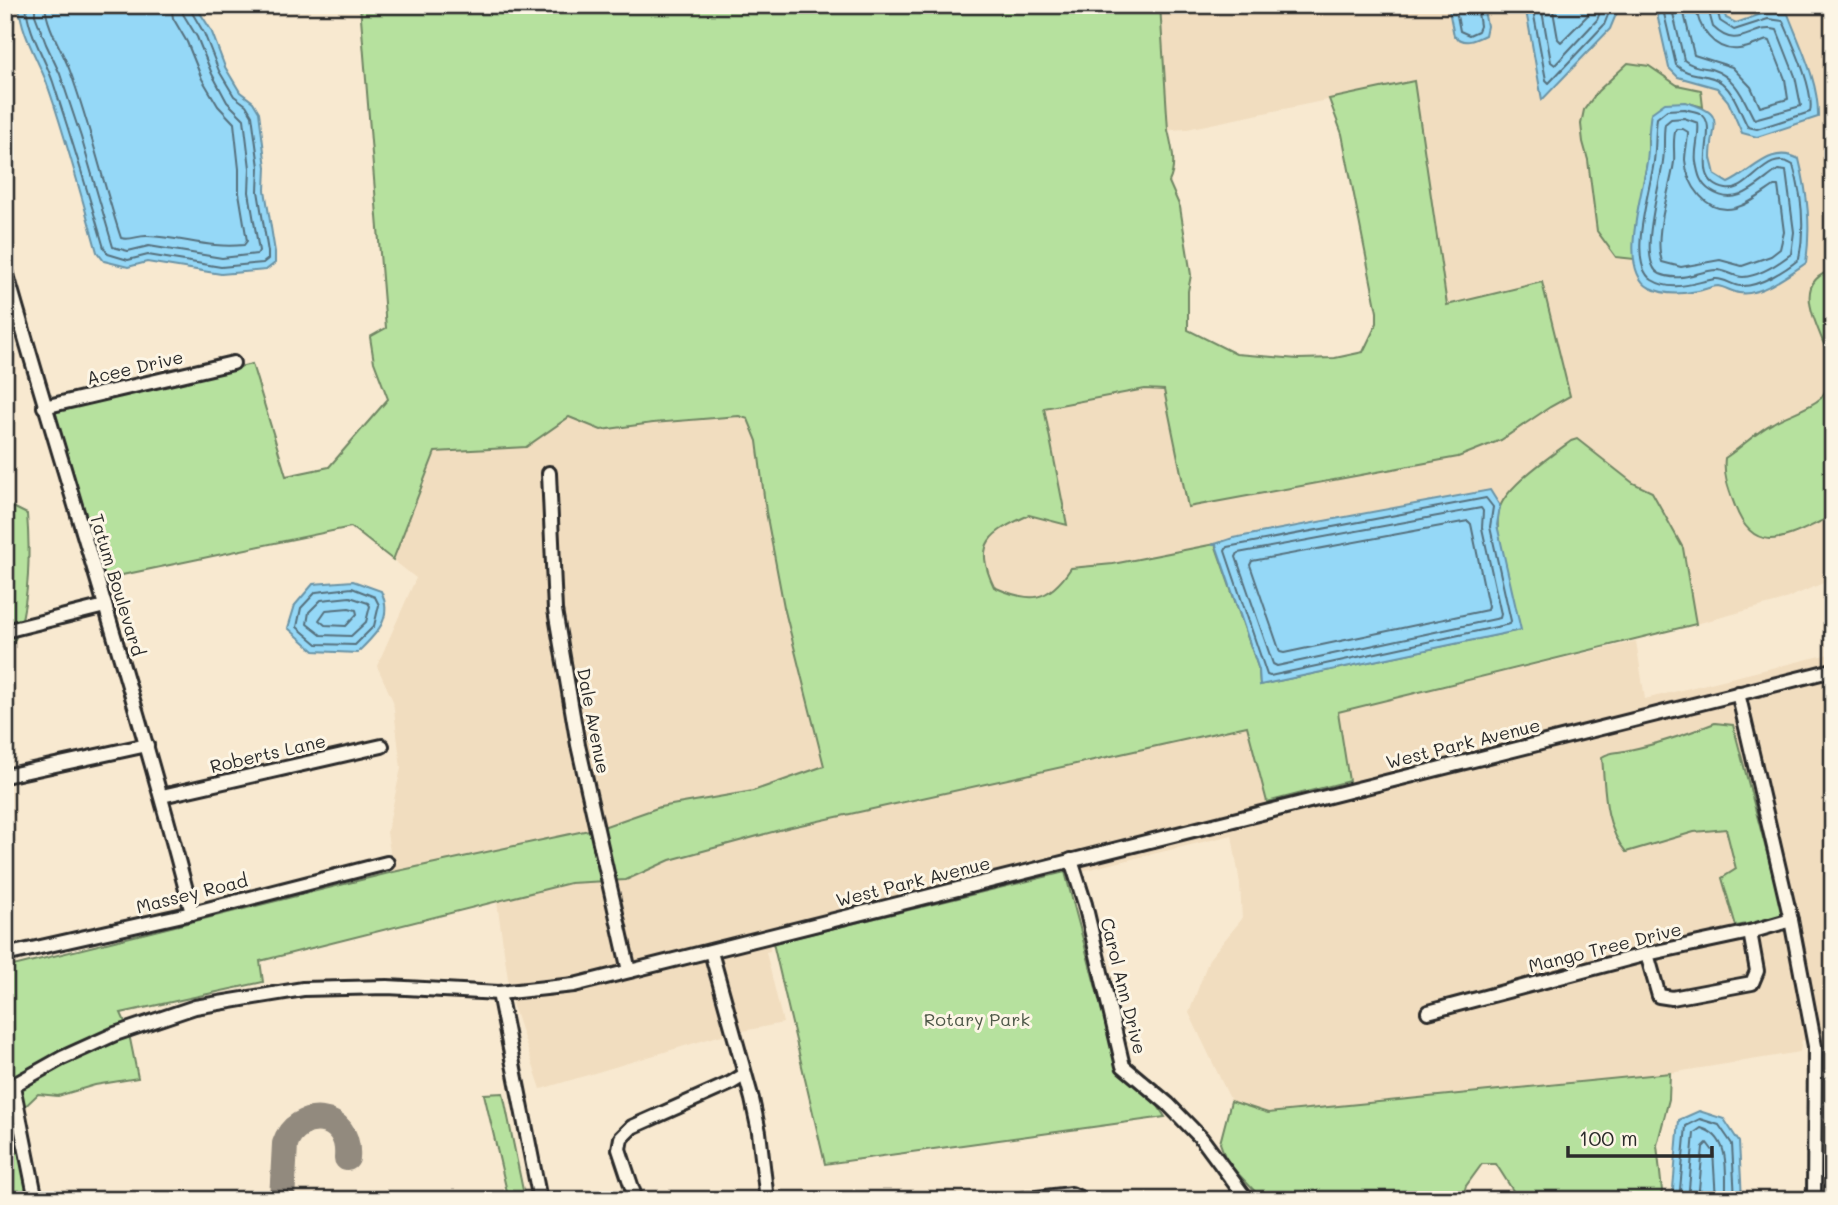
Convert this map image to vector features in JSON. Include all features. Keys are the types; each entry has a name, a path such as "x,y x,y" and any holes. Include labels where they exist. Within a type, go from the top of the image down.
{"street":[{"name":"Tatum Boulevard","path":"5,268 44,407 162,796 192,913"},
{"name":"Acee Drive","path":"44,407 233,363"},
{"name":"Dale Avenue","path":"548,473 555,610 578,745 629,971"},
{"path":"5,631 105,606"},
{"name":"West Park Avenue","path":"9,1088 62,1058 115,1034 195,1007 303,989 387,988 499,993 574,985 1833,670"},
{"path":"1738,693 1791,920 1815,1046 1814,1200"},
{"path":"5,776 147,745"},
{"name":"Roberts Lane","path":"162,796 382,747"},
{"name":"Carol Ann Drive","path":"1072,860 1123,1066 1168,1104 1202,1139 1247,1200"},
{"name":"Massey Road","path":"5,955 192,913 387,863"},
{"name":"Mango Tree Drive","path":"1428,1012 1647,954 1750,932 1791,920"},
{"path":"1647,954 1659,996 1672,998 1752,983 1757,971 1750,932"},
{"path":"711,952 759,1132 767,1200"},
{"path":"499,993 540,1200"},
{"path":"636,1200 620,1149 621,1138 632,1127 744,1075"},
{"path":"9,1088 36,1200"},
{"path":"1019,1200 1071,1194 1084,1200"}],"shaded area":[{"path":"1160,5 1448,5 1451,28 1487,26 1483,5 1525,5 1542,100 1610,29 1620,5 1655,5 1669,68 1717,88 1728,101 1742,133 1817,117 1818,101 1810,71 1788,14 1767,12 1736,23 1726,18 1722,5 1833,5 1833,270 1828,271 1822,339 1830,359 1831,379 1821,398 1760,431 1725,458 1724,469 1738,513 1795,535 1833,516 1833,579 1778,602 1696,624 1683,548 1652,492 1633,483 1548,458 1525,476 1500,506 1489,490 1233,538 1212,545 1113,564 1072,568 1056,588 1027,599 994,588 986,559 987,540 994,533 1029,515 1067,525 1044,408 1145,389 1164,390 1189,507 1550,407 1570,396 1447,305 1414,82 1187,129 1168,130","holes":["1648,66 1677,85 1701,90 1703,107 1715,136 1711,158 1715,175 1728,183 1774,153 1805,263 1785,278 1741,294 1718,286 1680,294 1637,275 1634,259 1630,259 1597,231 1588,160 1583,142"]},
{"path":"739,416 748,419 757,441 766,512 784,607 825,766 753,791 660,807 603,827 393,872 387,832 401,768 393,701 377,666 416,578 393,560 435,452 526,447 569,417 601,430"},
{"path":"1636,641 1645,699 1833,653 1833,665 574,980 509,986 497,902 570,883 626,880 670,860 787,828 1248,726 1337,712"},
{"path":"1833,676 1833,1049 1802,1040 1800,1052 1670,1073 1268,1113 1231,1101 1189,1013 1209,959 1242,919 1240,884 1232,835 1069,874 1065,868","holes":["1715,723 1783,916 1736,869 1726,829 1694,832 1626,852 1615,840 1606,806 1602,757 1608,752 1626,751 1686,735"]},
{"path":"769,943 770,951 766,952 783,1023 718,1036 541,1089 510,997 630,976"}],"green space":[{"path":"360,5 1160,5 1168,130 1173,156 1173,170 1169,182 1180,207 1191,275 1188,291 1188,330 1236,354 1298,359 1335,358 1363,352 1377,323 1342,134 1329,99 1414,81 1447,305 1542,282 1570,396 1501,440 1458,457 1188,507 1164,390 1145,389 1044,408 1067,525 1029,515 995,534 989,541 985,559 994,587 1018,596 1037,597 1054,588 1071,568 1113,564 1215,544 1259,670 1260,685 1520,630 1498,533 1500,507 1512,489 1531,471 1577,439 1633,483 1652,492 1683,548 1696,624 1338,712 1349,781 1267,802 1247,726 787,828 670,860 626,880 570,883 260,961 263,982 121,1013 126,1024 5,1084 5,968 393,872 603,827 660,807 753,791 824,766 784,607 766,512 757,441 748,419 739,416 601,430 569,417 526,447 435,452 393,560 351,527 103,579 51,411 252,364 286,476 329,467 388,399 374,362 370,337 386,328"},
{"path":"1628,63 1649,66 1677,85 1701,90 1703,107 1685,102 1648,133 1648,158 1635,228 1634,259 1616,257 1597,231 1581,124 1584,110 1598,91"},
{"path":"1833,270 1833,516 1790,535 1765,538 1754,534 1735,506 1725,470 1725,458 1767,427 1821,398 1831,379 1831,366 1814,318 1810,289 1817,278"},
{"path":"5,503 27,514 29,557 23,613 5,663"},
{"path":"1715,723 1733,725 1784,917 1736,926 1722,878 1736,869 1726,829 1694,832 1626,852 1613,831 1605,795 1602,757 1662,742"},
{"name":"Rotary Park","path":"1065,872 1117,1067 1158,1106 1165,1117 825,1164 773,943"},
{"path":"129,1034 138,1078 95,1085 58,1096 38,1094 14,1117 32,1200 5,1200 5,1096 64,1063"},
{"path":"1670,1073 1669,1099 1657,1145 1662,1191 1660,1200 1519,1200 1496,1164 1482,1164 1466,1186 1462,1200 1263,1200 1227,1162 1220,1143 1231,1101 1268,1113"},
{"path":"503,1093 525,1200 509,1200 484,1094"}],"water":[{"path":"19,5 195,5 211,30 225,67 240,92 253,102 259,112 266,167 265,190 275,263 266,270 221,274 147,262 128,267 104,261 97,252 60,123 26,35"},
{"path":"1448,5 1483,5 1487,26 1485,35 1469,41 1454,36"},
{"path":"1525,5 1620,5 1610,29 1542,100"},
{"path":"1655,5 1722,5 1726,18 1736,23 1767,12 1788,14 1812,77 1818,117 1757,137 1742,133 1728,101 1717,88 1678,77 1669,68"},
{"path":"1685,102 1699,106 1713,116 1711,160 1715,175 1728,183 1771,157 1789,155 1799,159 1808,211 1806,263 1756,292 1739,293 1718,286 1692,292 1667,293 1650,288 1640,279 1633,248 1647,161 1651,113 1665,103"},
{"path":"1490,490 1500,506 1497,525 1521,630 1260,685 1259,670 1216,545 1212,545 1233,538"},
{"path":"353,581 381,591 385,610 381,625 357,653 314,651 288,628 295,605 313,584"},
{"path":"1699,1111 1724,1119 1739,1142 1742,1200 1672,1200 1679,1120"}],"taxiway":[{"path":"282,1200 285,1144 291,1133 300,1125 311,1120 332,1123 341,1131 346,1142 347,1158"}]}
